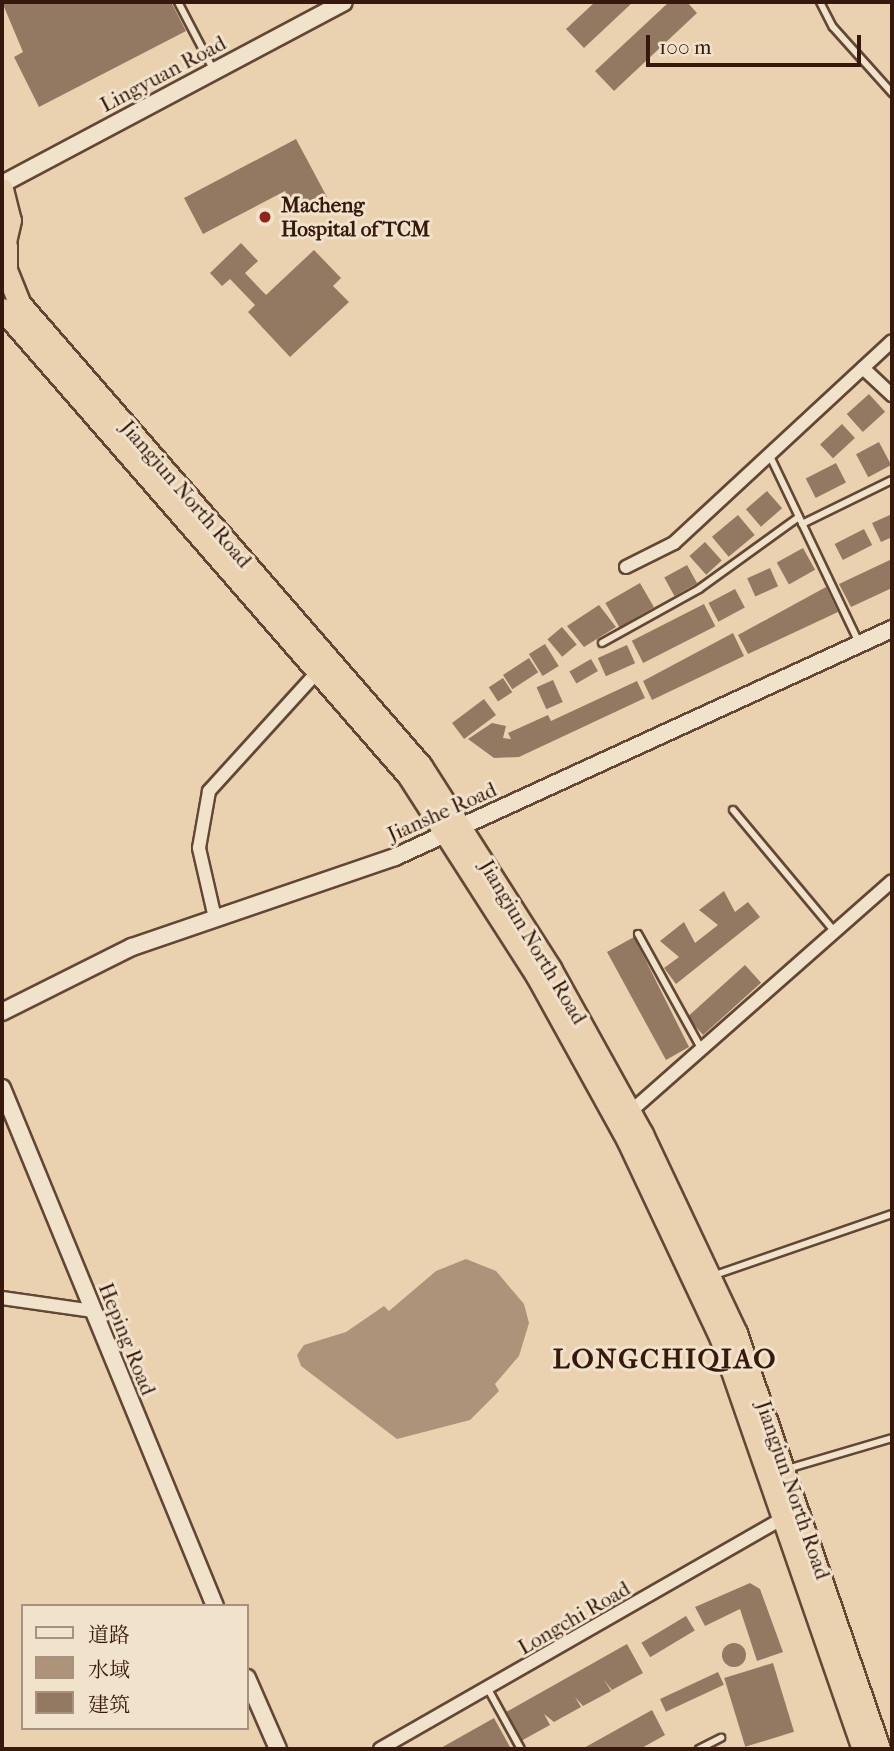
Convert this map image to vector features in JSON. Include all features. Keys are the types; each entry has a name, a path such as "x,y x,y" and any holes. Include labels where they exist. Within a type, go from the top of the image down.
{"highway":[{"name":"Jiangjun North Road","path":"2,186 10,220 4,250 6,271 19,303 421,766 537,976 660,1205 721,1339 786,1517 863,1749"},
{"name":"Jiangjun North Road","path":"2,309 319,670 454,830 630,1112 712,1276 786,1469 879,1749"}],"street":[{"name":"Lingyuan Road","path":"2,186 344,2"},
{"path":"626,567 674,542 892,341"},
{"path":"863,368 892,395"},
{"name":"Jianshe Road","path":"2,1012 95,962 454,830 892,629"},
{"path":"215,918 199,848 204,804 225,768 319,670"},
{"path":"630,1112 892,881"},
{"name":"Heping Road","path":"2,1088 214,1604"},
{"path":"2,1298 93,1311"},
{"name":"Longchi Road","path":"380,1749 786,1517"},
{"path":"248,1680 278,1749"}],"lane":[{"path":"178,2 214,71"},
{"path":"820,2 833,27 892,93"},
{"path":"769,454 860,645"},
{"path":"602,643 699,589 800,520 892,480"},
{"path":"733,810 836,933"},
{"path":"638,934 703,1049"},
{"path":"712,1276 892,1214"},
{"path":"786,1469 892,1438"},
{"path":"488,1689 521,1749"},
{"path":"699,1749 721,1738"}],"water":[{"path":"466,1259 496,1271 524,1304 529,1323 519,1356 495,1384 499,1391 470,1420 397,1439 301,1366 297,1355 304,1345 346,1332 384,1306 389,1311 436,1271"}],"building":[{"path":"2,2 171,2 186,31 39,107 14,57 23,52"},
{"path":"595,2 633,2 584,48 566,29"},
{"path":"669,2 687,2 697,13 614,91 595,71"},
{"path":"296,139 327,197 296,213 285,191 203,234 184,198"},
{"path":"241,243 258,261 245,273 266,295 314,250 341,278 333,286 349,302 290,357 248,312 255,305 230,279 222,286 210,273"},
{"path":"869,394 885,412 863,432 847,414"},
{"path":"842,424 855,438 833,458 820,444"},
{"path":"879,442 891,465 868,477 856,454"},
{"path":"836,463 846,483 816,498 806,478"},
{"path":"767,491 782,508 761,527 746,509"},
{"path":"892,514 892,537 881,542 872,523"},
{"path":"738,515 755,535 729,557 712,537"},
{"path":"864,529 872,545 843,560 835,544"},
{"path":"705,542 722,561 706,575 689,556"},
{"path":"803,548 815,570 789,584 777,563"},
{"path":"892,559 892,588 851,607 839,584"},
{"path":"687,565 697,583 674,596 664,578"},
{"path":"770,568 778,586 755,596 747,578"},
{"path":"640,583 654,607 619,627 605,603"},
{"path":"826,587 838,612 748,654 738,635"},
{"path":"735,589 745,608 718,622 709,603"},
{"path":"704,604 715,626 643,663 632,641"},
{"path":"599,605 616,627 584,647 567,626"},
{"path":"562,627 577,645 562,657 547,639"},
{"path":"733,633 744,656 652,700 643,681"},
{"path":"545,644 559,666 543,676 529,654"},
{"path":"627,645 635,663 606,676 598,658"},
{"path":"529,658 538,672 512,689 503,675"},
{"path":"591,659 598,671 576,684 569,672"},
{"path":"503,678 512,692 498,702 489,687"},
{"path":"553,680 563,702 546,709 537,687"},
{"path":"637,681 645,698 519,757 494,758 468,739 492,723 506,726 503,738 511,739 508,733 548,715 551,721"},
{"path":"484,699 496,715 464,739 452,723"},
{"path":"724,891 735,912 748,902 760,917 676,984 664,968 679,957 660,941 684,922 695,943 718,925 699,910"},
{"path":"634,937 689,1047 666,1060 607,952"},
{"path":"745,965 761,983 703,1035 687,1017"},
{"path":"750,1583 760,1589 783,1652 757,1661 740,1609 705,1626 695,1607"},
{"path":"686,1616 695,1631 650,1657 641,1643"},
{"path":"734,1643 743,1646 746,1655 743,1664 734,1667 725,1664 722,1655 725,1646"},
{"path":"627,1644 643,1673 612,1690 604,1680 611,1691 583,1706 575,1697 581,1707 554,1722 544,1714 550,1725 521,1741 506,1712"},
{"path":"773,1663 794,1732 745,1747 724,1678"},
{"path":"718,1672 724,1685 666,1712 660,1699"},
{"path":"652,1710 665,1735 640,1749 582,1749"},
{"path":"494,1718 510,1747 439,1749"}],"place":[{"name":"Macheng Hospital of TCM","path":"265,217"}],"district":[{"name":"LONGCHIQIAO","path":"665,1359"}]}
